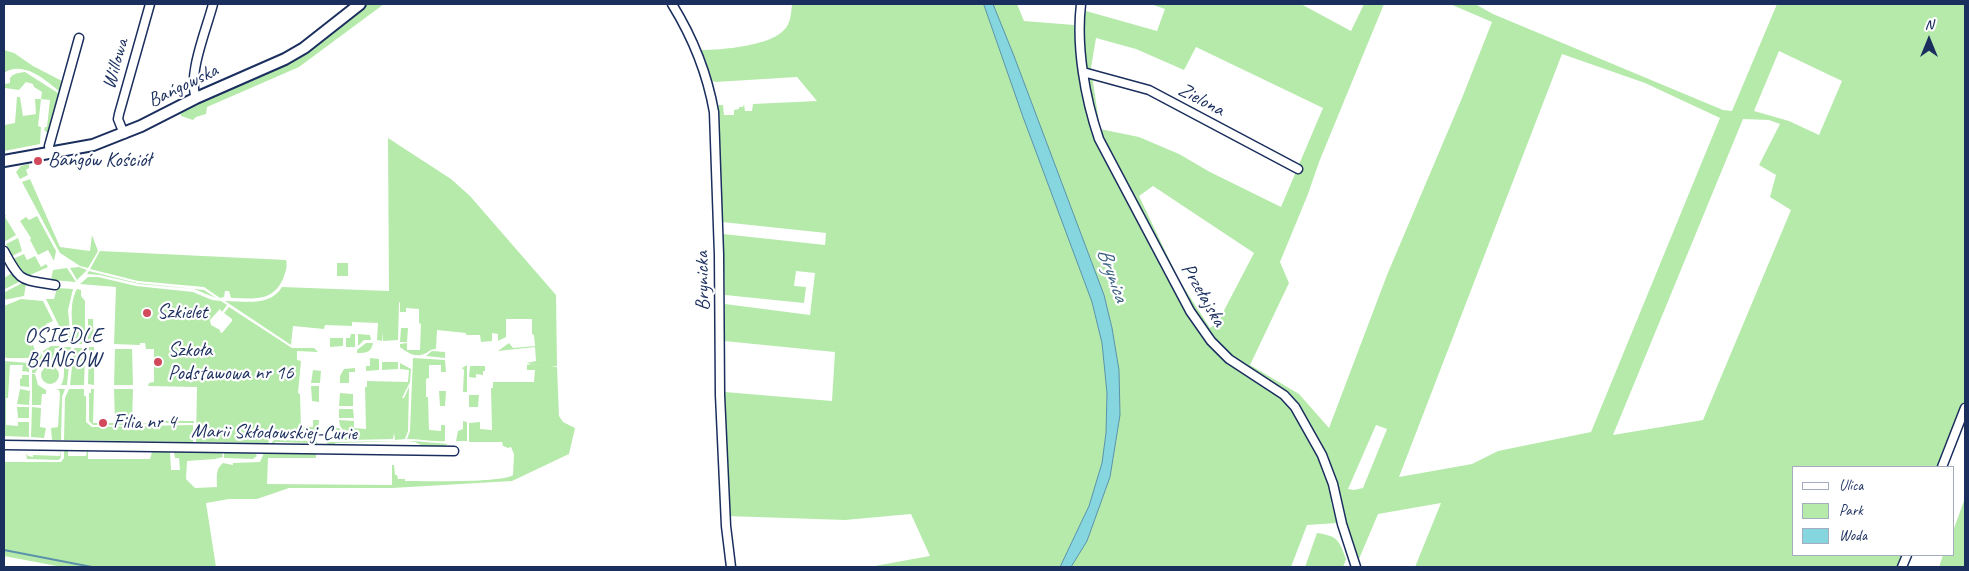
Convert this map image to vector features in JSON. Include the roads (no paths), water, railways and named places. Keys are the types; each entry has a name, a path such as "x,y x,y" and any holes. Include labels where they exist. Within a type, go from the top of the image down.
{"street":[{"name":"Willowa","path":"124,134 118,119 119,114 150,4"},
{"path":"196,98 192,90 195,68 214,4"},
{"name":"Bańgowska","path":"4,161 93,145 124,134 196,98 285,59 304,48 360,4"},
{"name":"Brynicka","path":"672,4 698,51 710,90 714,112 719,255 720,395 726,526 731,567"},
{"name":"Przełajska","path":"1081,4 1083,72 1090,110 1099,139 1190,311 1210,341 1229,359 1284,395 1295,407 1322,455 1333,484 1342,524 1356,567"},
{"path":"50,153 49,146 78,38"},
{"name":"Zielona","path":"1083,72 1149,90 1298,169"},
{"path":"4,251 20,278 55,285"},
{"path":"1942,466 1965,408"},
{"name":"Marii Skłodowskiej-Curie","path":"4,445 454,451"}],"water":[{"path":"984,4 993,4 1104,295 1119,370 1120,415 1110,477 1087,541 1071,567 1060,567 1089,506 1102,463 1106,433 1107,393 1102,343 1092,302 1023,117"}],"waterway":[{"path":"4,550 92,567"}],"place":[{"name":"Bańgów Kościół","path":"38,161"},
{"name":"Szkielet","path":"147,313"},
{"name":"Szkoła Podstawowa nr 16","path":"158,362"},
{"name":"Filia nr 4","path":"103,423"}],"district":[{"name":"OSIEDLE BAŃGÓW","path":"64,348"}],"water label":[{"name":"Brynica","path":"1112,275"}]}
